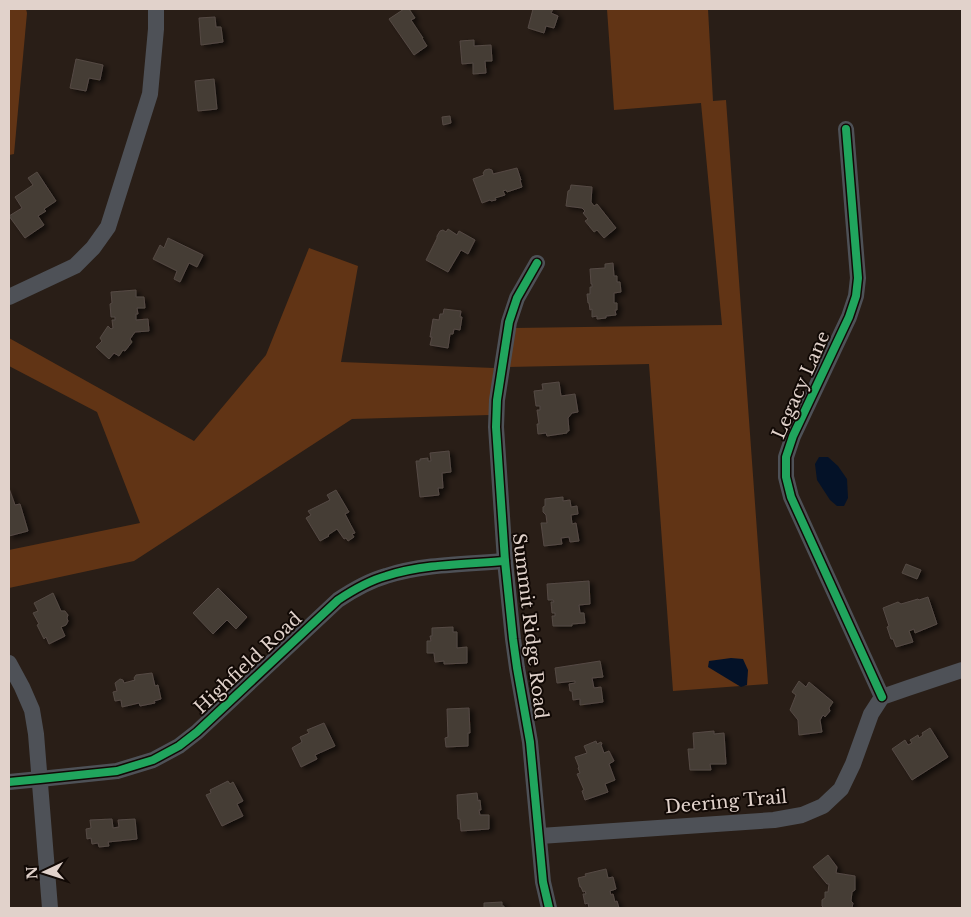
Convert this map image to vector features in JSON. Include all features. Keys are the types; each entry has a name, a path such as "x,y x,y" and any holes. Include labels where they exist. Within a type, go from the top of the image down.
{"street":[{"path":"9,297 75,266 93,248 108,227 150,94 156,9"},
{"name":"Legacy Lane","path":"846,128 858,278 856,296 849,316 792,436 786,457 786,477 791,497 882,697"},
{"name":"Summit Ridge Road","path":"537,263 517,298 509,322 496,427 505,561 517,668 530,742 543,882 550,908"},
{"name":"Highfield Road","path":"9,782 117,770 153,760 179,746 197,732 338,600 359,586 386,575 410,570 505,561"},
{"path":"9,663 32,710 36,734 50,908"},
{"path":"882,697 962,670"},
{"name":"Deering Trail","path":"540,836 774,820 802,815 823,806 840,789 853,764 871,714 882,697"}],"shaded area":[{"path":"9,9 26,9 27,13 14,154 9,155"},
{"path":"607,9 708,9 713,101 726,100 768,684 673,691 649,364 507,367 514,328 722,325 701,103 614,110"},
{"path":"309,248 358,266 341,362 494,368 489,415 352,419 134,561 9,588 9,550 140,523 97,412 9,366 9,338 194,441 266,355"}],"water":[{"path":"819,457 828,457 838,466 847,479 848,498 844,506 837,506 830,500 817,480 815,464"},
{"path":"731,658 743,659 748,670 747,685 741,687 708,667 709,661"}],"building":[{"path":"404,9 409,9 415,18 411,20 427,46 414,55 389,19"},
{"path":"533,9 553,9 551,13 558,16 554,28 546,26 544,33 528,28"},
{"path":"215,17 216,27 221,27 223,42 201,45 199,18"},
{"path":"474,40 474,46 491,45 492,61 485,61 486,73 473,74 473,63 462,64 460,41"},
{"path":"76,59 103,65 100,80 89,78 86,91 70,88"},
{"path":"214,79 217,109 198,111 195,81"},
{"path":"450,116 451,123 443,125 442,117"},
{"path":"517,168 522,187 507,192 506,190 503,191 505,195 495,198 496,200 482,203 473,179 484,175 485,170 489,169 492,170 493,174"},
{"path":"37,172 56,201 44,209 46,211 38,216 44,225 25,238 9,216 22,208 15,197 33,185 28,178"},
{"path":"571,185 592,187 591,202 594,206 597,204 616,228 604,238 597,230 594,232 585,221 588,219 583,213 585,211 582,208 566,206 568,191"},
{"path":"448,229 457,235 459,231 475,240 468,254 461,250 448,272 426,260 440,231 446,232"},
{"path":"168,238 203,255 197,267 189,263 180,282 174,279 177,271 153,259 160,245 164,248"},
{"path":"613,263 614,276 617,276 617,282 620,282 621,292 614,293 614,303 617,303 616,315 597,319 597,316 592,317 592,309 590,310 588,303 587,294 590,294 590,287 592,287 590,269 605,268 605,264"},
{"path":"136,290 136,297 144,297 145,308 137,308 136,320 148,319 149,331 135,332 130,339 132,342 125,351 123,350 119,356 114,353 109,359 96,347 102,341 100,338 108,326 111,329 113,328 112,320 115,320 115,317 111,317 111,292"},
{"path":"444,309 461,311 460,317 462,317 460,330 454,329 453,334 450,334 448,348 430,345 433,319 439,320 440,314 443,314"},
{"path":"559,382 561,396 575,394 578,412 572,413 568,418 569,431 567,433 547,436 546,433 538,434 537,410 540,410 540,406 536,406 534,391 543,390 542,384"},
{"path":"449,451 451,472 442,473 443,488 438,488 439,495 420,497 416,461 428,458 428,461 431,461 430,453"},
{"path":"9,488 15,505 20,504 28,531 9,536"},
{"path":"336,490 349,512 345,514 355,533 352,534 354,537 348,541 346,538 344,539 337,529 320,541 306,518 311,515 308,511 330,500 327,495"},
{"path":"563,497 563,501 570,500 571,507 577,506 578,514 571,515 572,524 576,523 579,541 570,542 569,537 561,538 562,544 544,546 541,523 547,523 546,515 543,512 545,499"},
{"path":"906,564 921,570 917,579 902,573"},
{"path":"589,581 590,604 579,605 580,613 584,613 585,623 572,624 572,626 553,626 552,616 555,616 555,613 552,613 551,602 554,602 553,600 548,600 547,584"},
{"path":"218,588 247,617 236,629 227,620 213,634 193,613"},
{"path":"53,593 61,611 65,611 68,615 68,621 66,625 61,627 65,636 49,644 46,637 44,639 33,613 38,611 34,603"},
{"path":"928,597 937,624 915,633 914,629 909,631 913,642 896,647 887,627 889,626 883,608 898,602 901,604"},
{"path":"453,627 453,632 457,632 457,648 467,647 467,663 444,664 444,661 435,662 434,653 427,653 427,641 431,641 432,628"},
{"path":"600,661 603,677 592,678 594,688 601,687 603,702 580,705 580,699 573,700 572,691 570,691 569,684 575,683 575,681 557,683 555,668"},
{"path":"152,673 155,686 158,685 161,699 154,701 155,703 140,706 139,703 122,707 121,700 115,701 113,692 117,691 115,683 120,679 124,683 135,680 136,675"},
{"path":"799,681 806,687 809,682 833,702 829,708 830,711 825,717 823,715 820,720 822,732 799,735 798,720 790,710 796,695 792,692"},
{"path":"469,708 470,733 468,733 468,746 446,747 445,738 448,737 447,709"},
{"path":"324,723 335,746 315,755 317,759 301,767 292,748 302,742 300,737 309,733 307,730"},
{"path":"930,728 948,757 912,780 892,749 905,740 908,745 912,743 910,740 918,735 919,738 923,735 922,733"},
{"path":"714,731 714,734 724,733 726,764 710,764 711,770 690,770 688,749 694,749 693,733"},
{"path":"596,741 597,744 601,742 604,753 609,751 614,761 609,764 615,780 605,784 608,792 585,800 582,791 584,790 577,774 580,773 575,757 587,753 584,746"},
{"path":"228,781 230,784 233,782 243,801 237,804 243,816 222,826 206,795 211,793 210,790"},
{"path":"477,793 478,801 480,800 480,815 489,815 489,829 461,831 460,819 458,819 457,795"},
{"path":"112,819 113,828 119,827 118,820 135,819 137,839 108,842 109,846 99,847 98,843 92,844 91,838 87,839 86,829 91,828 90,820"},
{"path":"828,855 837,867 836,873 855,876 855,890 852,892 851,901 853,903 852,908 824,908 822,906 822,900 825,898 825,892 828,892 829,884 813,867"},
{"path":"606,869 608,878 613,877 616,889 610,891 615,902 617,901 619,908 589,908 588,903 585,904 583,894 586,894 580,887 578,878 586,876 585,874"},
{"path":"502,902 504,908 484,908 484,903"}],"cycle path":[{"path":"846,129 858,278 856,296 849,317 793,436 786,457 786,477 791,497 882,697"},
{"path":"537,263 517,298 509,322 497,400 496,427 505,561 513,639 530,742 543,882 549,908"},
{"path":"9,782 117,771 153,760 179,746 197,732 338,600 355,589 379,578 414,569 505,561"}]}
